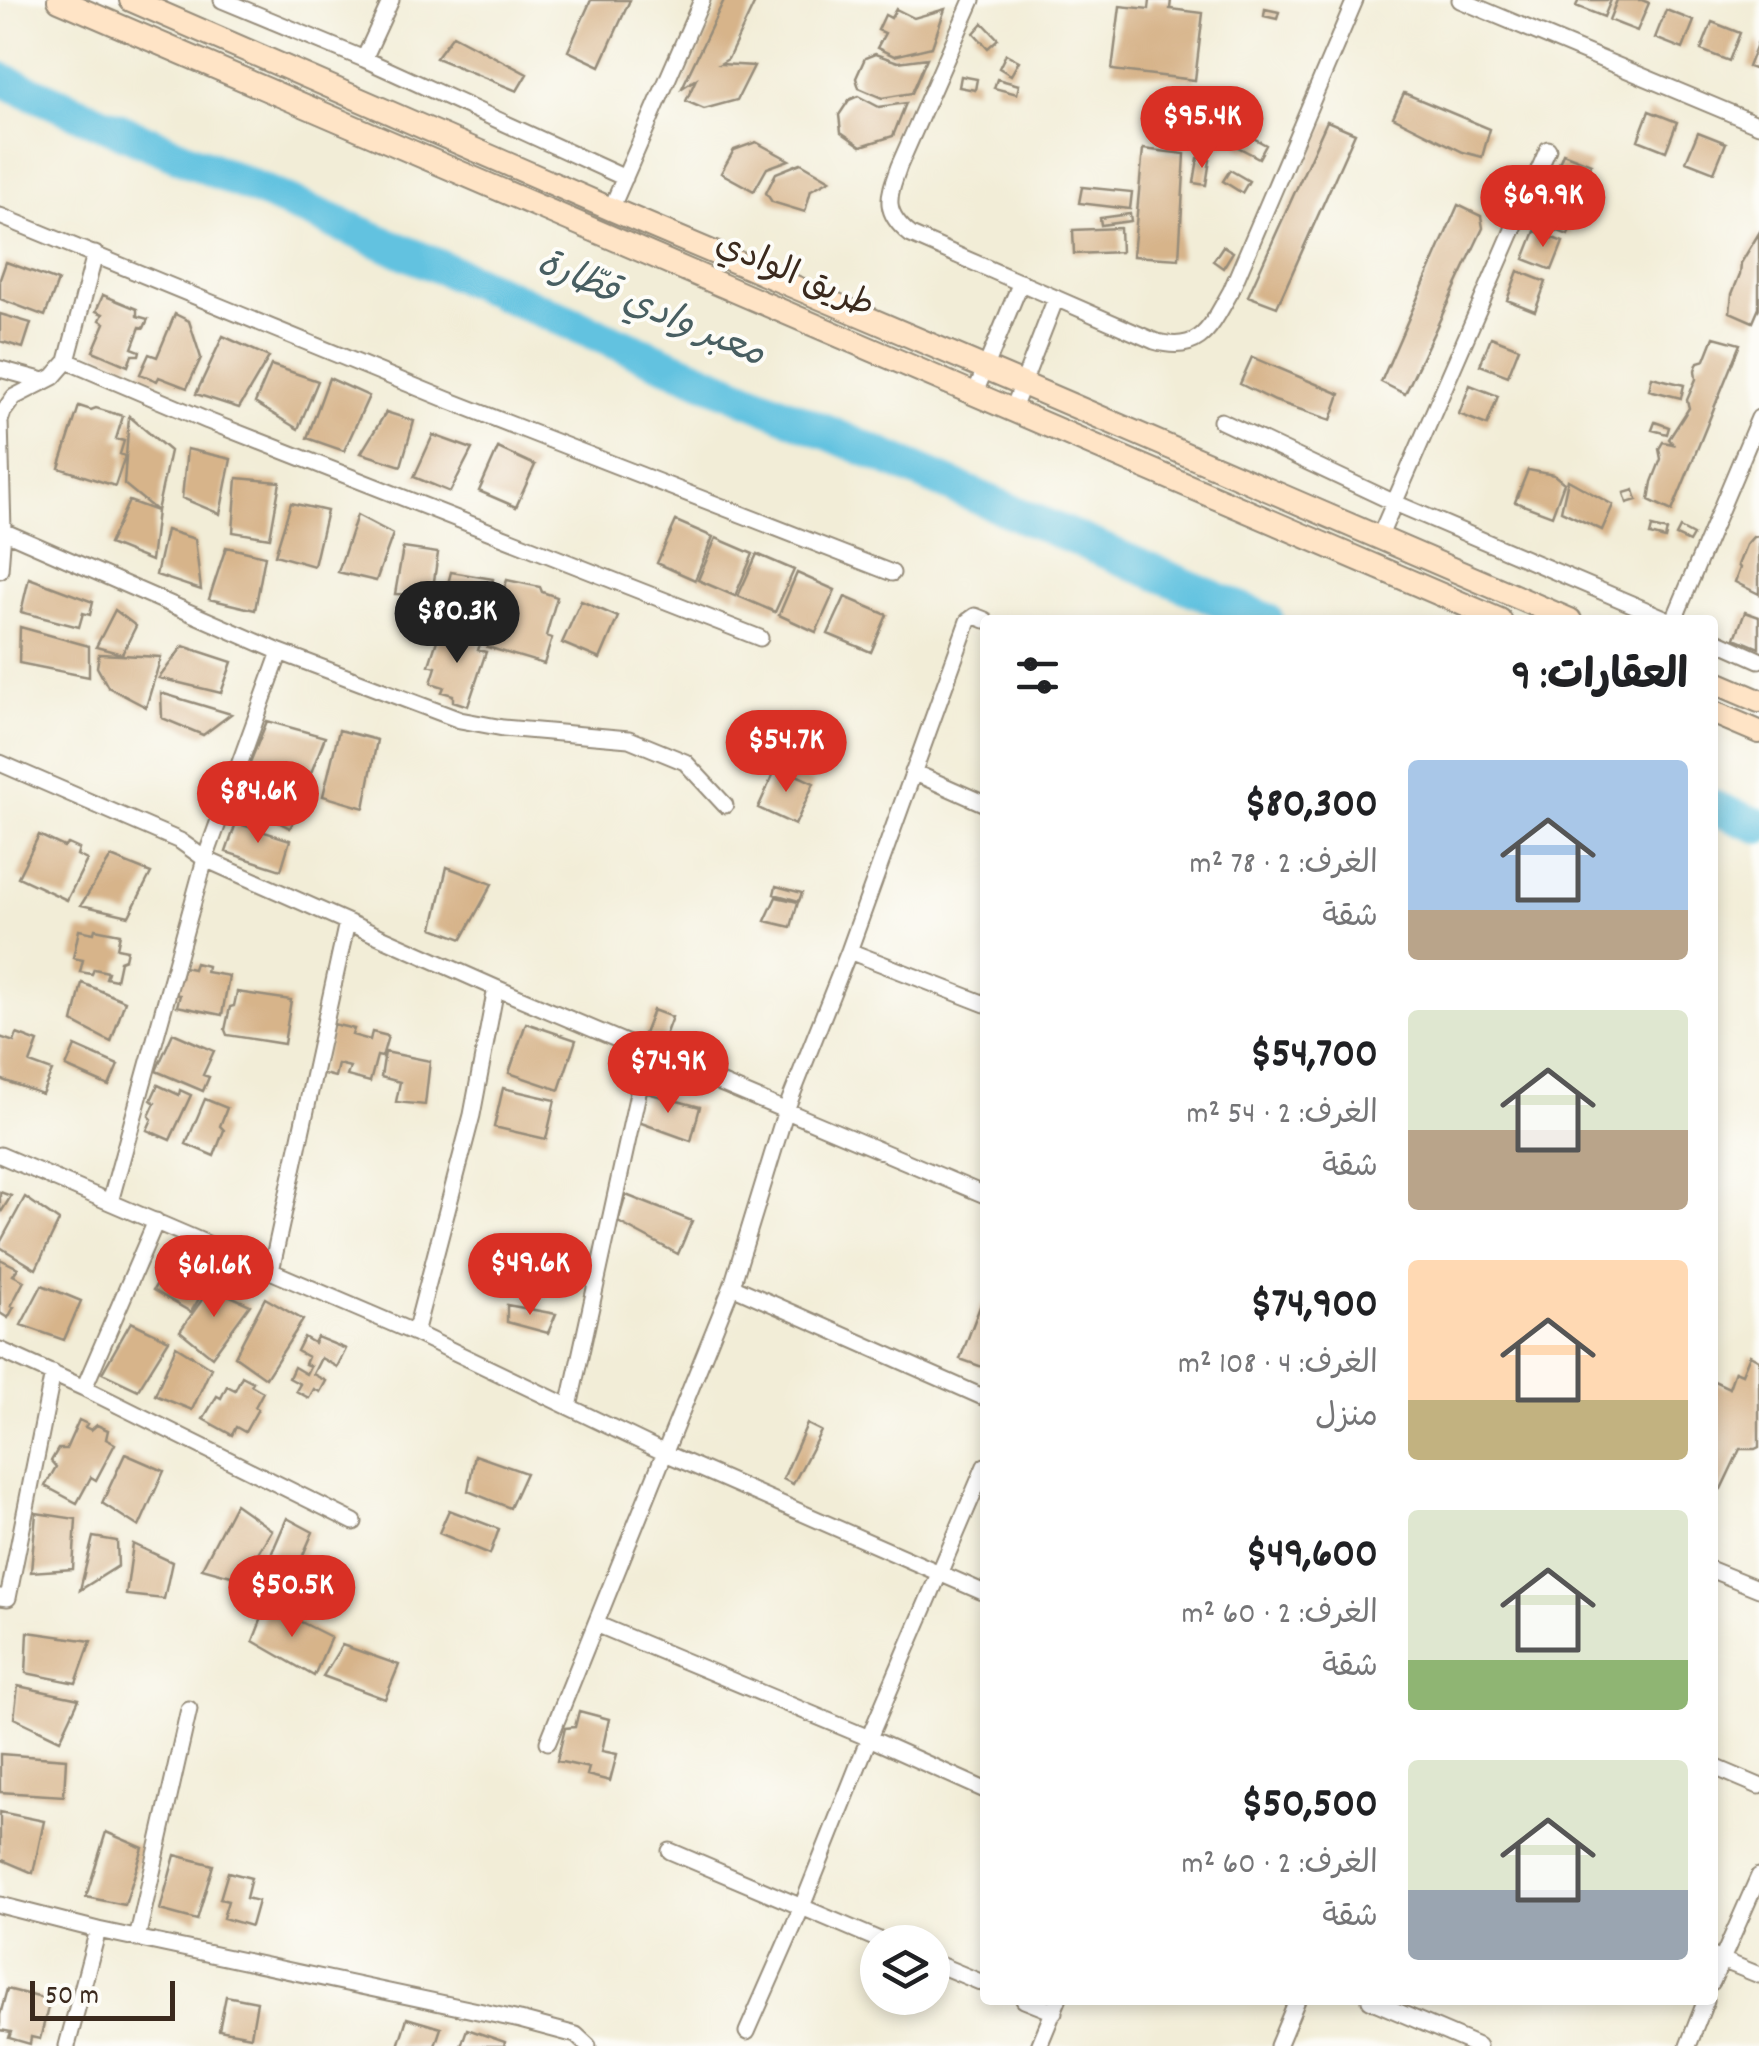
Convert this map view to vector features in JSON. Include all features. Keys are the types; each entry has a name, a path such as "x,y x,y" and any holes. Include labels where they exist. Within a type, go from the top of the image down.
{"main road":[{"name":"طريق الوادي","path":"59,0 1488,615"},
{"name":"طريق الوادي","path":"131,0 1558,615"},
{"path":"1718,684 1759,701"},
{"path":"1718,715 1759,732"}],"street":[{"path":"222,0 625,178"},
{"path":"364,60 391,0"},
{"path":"611,210 702,0"},
{"path":"972,0 889,193 889,208 898,224 911,235 1056,298 1166,345 1182,346 1200,339 1210,327 1242,266 1355,0"},
{"path":"1460,0 1759,125"},
{"path":"1379,538 1548,149"},
{"path":"0,216 448,400 892,572"},
{"path":"0,570 0,421 14,396 53,377 67,361 96,254"},
{"path":"976,393 1021,282"},
{"path":"1013,409 1056,298"},
{"path":"67,361 208,421 760,638"},
{"path":"0,369 44,381"},
{"path":"1673,615 1759,418"},
{"path":"1222,422 1395,502 1659,615"},
{"path":"3,531 280,652 460,720 503,728 629,739 685,762 726,805"},
{"path":"548,1742 732,1286 786,1110 849,951 968,621 974,616 980,618"},
{"path":"1718,642 1759,660"},
{"path":"110,1202 206,859 280,652"},
{"path":"0,763 180,841 206,859 496,988 980,1193"},
{"path":"913,772 980,802"},
{"path":"271,1271 347,922"},
{"path":"849,951 980,1002"},
{"path":"415,1332 472,1114 496,988"},
{"path":"569,1407 647,1052"},
{"path":"0,1155 415,1332 665,1453 980,1591"},
{"path":"84,1388 156,1221"},
{"path":"732,1286 980,1396"},
{"path":"0,1350 354,1522"},
{"path":"0,1596 8,1598 53,1373"},
{"path":"747,2032 980,1478"},
{"path":"1718,1572 1759,1589"},
{"path":"596,1624 980,1788"},
{"path":"137,1939 189,1710"},
{"path":"1718,1769 1759,1786"},
{"path":"670,1851 860,1932"},
{"path":"1718,1955 1759,1876"},
{"path":"0,1906 520,2020 576,2035 588,2046"},
{"path":"68,2046 98,1930"},
{"path":"1718,1957 1759,1975"},
{"path":"950,1969 980,1982"},
{"path":"1278,2046 1294,2005"},
{"path":"1382,2005 1478,2046"},
{"path":"1688,2046 1704,2005"},
{"path":"1038,2046 1056,2006"}],"building":[{"path":"591,0 630,0 600,66 568,51"},
{"path":"724,0 756,0 728,59 720,64 754,66 737,100 704,109 686,101 696,79 682,88"},
{"path":"1150,0 1171,0 1170,9 1203,13 1195,80 1112,70 1120,6 1149,9"},
{"path":"1579,0 1611,0 1604,17 1576,6"},
{"path":"1617,0 1649,3 1637,31 1609,20"},
{"path":"896,9 914,18 945,9 932,47 894,56 877,48 885,33 878,30 885,15 891,18"},
{"path":"1265,9 1279,12 1277,19 1264,16"},
{"path":"1666,10 1694,21 1683,49 1655,38"},
{"path":"1712,22 1740,33 1729,61 1701,50"},
{"path":"983,23 998,39 988,48 974,33"},
{"path":"453,35 527,74 517,91 436,58"},
{"path":"1759,39 1759,71 1748,67"},
{"path":"875,54 898,62 927,58 912,93 882,98 859,88 856,78 865,58"},
{"path":"1006,54 1019,61 1011,75 999,68"},
{"path":"961,76 977,79 975,90 959,87"},
{"path":"997,79 1019,85 1017,94 994,88"},
{"path":"1404,93 1490,129 1482,157 1463,152 1393,117"},
{"path":"858,96 879,107 906,103 893,136 861,146 841,132 839,115 849,100"},
{"path":"1649,111 1677,122 1666,151 1638,140"},
{"path":"1327,121 1355,133 1277,307 1248,296"},
{"path":"1698,132 1726,143 1714,172 1686,161"},
{"path":"1246,134 1266,145 1259,158 1238,147"},
{"path":"756,142 789,160 767,168 754,191 721,173 734,150"},
{"path":"1143,149 1185,154 1179,259 1133,256"},
{"path":"1563,153 1591,164 1579,192 1552,181"},
{"path":"1198,158 1210,160 1206,185 1194,183"},
{"path":"801,163 830,180 811,190 805,212 772,202 766,193 776,173"},
{"path":"1230,170 1249,181 1242,193 1223,181"},
{"path":"1082,187 1132,192 1130,209 1079,203"},
{"path":"1551,196 1579,207 1568,235 1540,224"},
{"path":"1458,205 1481,216 1483,228 1405,394 1381,382"},
{"path":"1130,214 1131,221 1101,225 1100,218"},
{"path":"1120,228 1121,252 1074,254 1073,230"},
{"path":"1535,231 1563,242 1552,270 1524,259"},
{"path":"1759,233 1759,308 1753,322 1730,312 1741,263"},
{"path":"1223,246 1233,252 1223,268 1213,261"},
{"path":"6,262 58,281 45,316 0,299 0,279"},
{"path":"1518,271 1546,282 1535,311 1507,300"},
{"path":"103,295 137,309 137,316 148,319 144,328 140,327 132,348 140,351 139,355 132,355 128,366 93,351 105,323 100,320 103,314 96,311"},
{"path":"0,314 31,323 23,348 0,341"},
{"path":"175,314 189,321 201,358 187,388 140,374 149,354 157,357"},
{"path":"223,336 269,357 239,408 196,394"},
{"path":"1491,337 1519,348 1508,376 1480,365"},
{"path":"1714,337 1740,344 1672,511 1649,500 1661,459 1659,449 1663,442 1673,444 1669,439 1689,408 1687,400 1698,362 1705,360"},
{"path":"1252,357 1340,394 1331,420 1240,384"},
{"path":"271,365 318,381 298,429 255,403"},
{"path":"1652,377 1684,385 1681,398 1649,390"},
{"path":"329,378 369,396 344,451 307,438"},
{"path":"1470,385 1498,396 1487,425 1459,414"},
{"path":"79,406 123,416 116,439 124,441 120,454 125,456 115,486 59,468"},
{"path":"386,412 414,421 401,466 361,453"},
{"path":"129,416 170,451 157,511 124,484"},
{"path":"1655,422 1669,427 1667,434 1652,430"},
{"path":"433,435 472,449 450,492 414,477"},
{"path":"498,448 535,465 516,507 479,491"},
{"path":"187,449 231,459 220,514 182,498"},
{"path":"1528,470 1554,475 1564,483 1552,516 1515,502"},
{"path":"237,478 280,482 270,538 233,532"},
{"path":"1568,480 1613,505 1602,530 1561,511"},
{"path":"1634,490 1637,500 1627,503 1624,493"},
{"path":"129,501 157,511 151,561 109,544"},
{"path":"291,503 327,511 314,566 275,555"},
{"path":"357,515 393,534 376,581 338,572"},
{"path":"676,521 713,537 695,580 657,563"},
{"path":"1652,527 1667,531 1665,539 1650,535"},
{"path":"1680,528 1693,535 1689,542 1676,536"},
{"path":"166,530 195,539 201,590 156,575"},
{"path":"1759,536 1759,594 1735,582 1746,545"},
{"path":"716,538 753,554 735,596 698,580"},
{"path":"226,547 265,556 255,610 209,599"},
{"path":"403,548 438,553 432,595 395,594"},
{"path":"757,554 794,570 775,612 738,596"},
{"path":"451,572 493,579 482,623 440,615"},
{"path":"797,573 835,590 816,632 779,615"},
{"path":"29,578 93,602 90,615 83,613 79,627 21,612"},
{"path":"507,580 540,587 542,592 557,597 546,636 552,638 544,664 487,647"},
{"path":"845,597 887,615 871,652 828,634"},
{"path":"581,601 618,617 600,659 562,643"},
{"path":"115,610 136,626 122,654 96,647"},
{"path":"1745,612 1759,617 1759,648 1735,638"},
{"path":"20,627 89,646 89,677 19,663"},
{"path":"440,631 480,644 478,650 486,652 468,706 453,701 453,695 442,692 444,687 431,683 436,667 429,665"},
{"path":"183,646 232,662 221,693 159,678"},
{"path":"99,654 161,657 146,707 108,687 97,667"},
{"path":"161,693 231,714 203,735 162,718"},
{"path":"267,721 325,737 309,778 249,765"},
{"path":"339,730 377,740 364,808 323,796"},
{"path":"777,766 814,783 795,825 758,808"},
{"path":"254,779 307,794 290,828 240,802"},
{"path":"236,823 290,840 281,870 226,852"},
{"path":"39,835 64,847 68,844 79,849 77,855 87,860 67,900 18,877"},
{"path":"111,857 151,873 129,916 81,905"},
{"path":"447,867 492,884 462,939 433,928"},
{"path":"776,886 802,893 799,901 774,894"},
{"path":"776,897 798,902 791,927 765,921"},
{"path":"95,929 120,934 117,948 127,950 116,980 106,978 108,972 80,972 83,960 73,958 79,930 94,933"},
{"path":"195,963 207,966 206,972 229,976 222,1015 177,1006 180,995 172,994 176,978 181,979 183,967 193,969"},
{"path":"82,983 125,1001 111,1042 73,1022"},
{"path":"237,992 291,1000 284,1044 227,1035 230,1007 234,1006"},
{"path":"653,1010 672,1017 663,1041 644,1034"},
{"path":"526,1023 576,1040 559,1090 509,1073"},
{"path":"333,1024 354,1029 352,1035 370,1040 372,1032 388,1036 370,1082 347,1076 350,1067 338,1064 335,1077 320,1073"},
{"path":"173,1033 214,1051 203,1075 209,1077 203,1091 156,1071"},
{"path":"17,1034 38,1042 30,1063 52,1071 42,1094 0,1079 0,1037 14,1042"},
{"path":"75,1046 118,1065 109,1086 66,1067"},
{"path":"385,1052 430,1061 425,1105 396,1102 400,1082 381,1077"},
{"path":"158,1085 179,1095 180,1090 191,1095 170,1140 147,1130 155,1103 151,1100"},
{"path":"503,1088 555,1100 546,1139 494,1127"},
{"path":"647,1093 700,1107 691,1141 633,1120"},
{"path":"205,1099 227,1108 214,1156 186,1144"},
{"path":"0,1192 11,1196 0,1214"},
{"path":"626,1195 692,1221 678,1254 618,1222"},
{"path":"25,1197 59,1221 36,1269 0,1247"},
{"path":"177,1250 215,1272 191,1312 153,1290"},
{"path":"0,1259 18,1268 13,1275 24,1281 8,1318 0,1313"},
{"path":"42,1285 81,1301 64,1340 21,1325"},
{"path":"211,1287 250,1305 212,1357 180,1331"},
{"path":"265,1298 303,1320 266,1378 235,1356"},
{"path":"507,1305 556,1314 548,1333 507,1322"},
{"path":"980,1307 980,1366 960,1359"},
{"path":"131,1322 169,1340 138,1390 102,1373"},
{"path":"304,1337 314,1343 317,1337 346,1349 337,1367 321,1358 313,1374 326,1381 320,1392 314,1389 309,1398 296,1391 300,1384 289,1378 294,1367 306,1374 310,1366 305,1364 308,1357 297,1351"},
{"path":"176,1346 211,1368 192,1410 155,1395"},
{"path":"1750,1355 1759,1360 1759,1447 1740,1449 1718,1489 1718,1383 1729,1388 1735,1371 1742,1374"},
{"path":"242,1376 263,1392 245,1432 236,1427 232,1435 203,1419 217,1396 221,1398 227,1386 235,1390"},
{"path":"79,1420 91,1430 97,1425 108,1430 106,1439 115,1444 96,1480 91,1477 77,1503 45,1486 56,1467 51,1461 58,1449 66,1449"},
{"path":"807,1424 821,1431 793,1484 783,1479"},
{"path":"125,1454 164,1471 139,1527 102,1503"},
{"path":"475,1455 526,1473 510,1508 468,1491"},
{"path":"235,1504 272,1530 242,1579 202,1568"},
{"path":"449,1510 499,1529 490,1554 439,1533"},
{"path":"36,1513 76,1519 73,1569 31,1572"},
{"path":"287,1518 313,1532 283,1601 257,1587"},
{"path":"93,1537 117,1541 118,1566 80,1590"},
{"path":"133,1544 172,1562 164,1599 126,1595"},
{"path":"267,1605 331,1637 314,1676 253,1641"},
{"path":"28,1632 91,1641 76,1683 26,1673"},
{"path":"342,1645 399,1665 385,1699 323,1676"},
{"path":"18,1686 79,1699 60,1740 14,1718"},
{"path":"579,1711 609,1719 602,1751 617,1754 610,1781 587,1775 589,1768 557,1761 565,1728 575,1727"},
{"path":"0,1754 66,1759 64,1796 0,1792"},
{"path":"0,1812 44,1821 33,1873 0,1859"},
{"path":"106,1832 143,1848 125,1905 86,1897"},
{"path":"175,1855 213,1865 197,1920 160,1910"},
{"path":"228,1872 251,1878 246,1898 258,1901 251,1926 223,1918 228,1901 220,1899"},
{"path":"7,1989 50,2000 40,2039 31,2037 30,2044 9,2038 11,2032 0,2030"},
{"path":"226,1996 257,2002 251,2036 219,2030"},
{"path":"407,2018 441,2028 435,2046 398,2046"},
{"path":"467,2029 505,2042 504,2046 461,2046"}],"waterway":[{"name":"معبر وادي قطّارة","path":"0,79 1254,615"},
{"name":"معبر وادي قطّارة","path":"1718,809 1759,826"}]}
